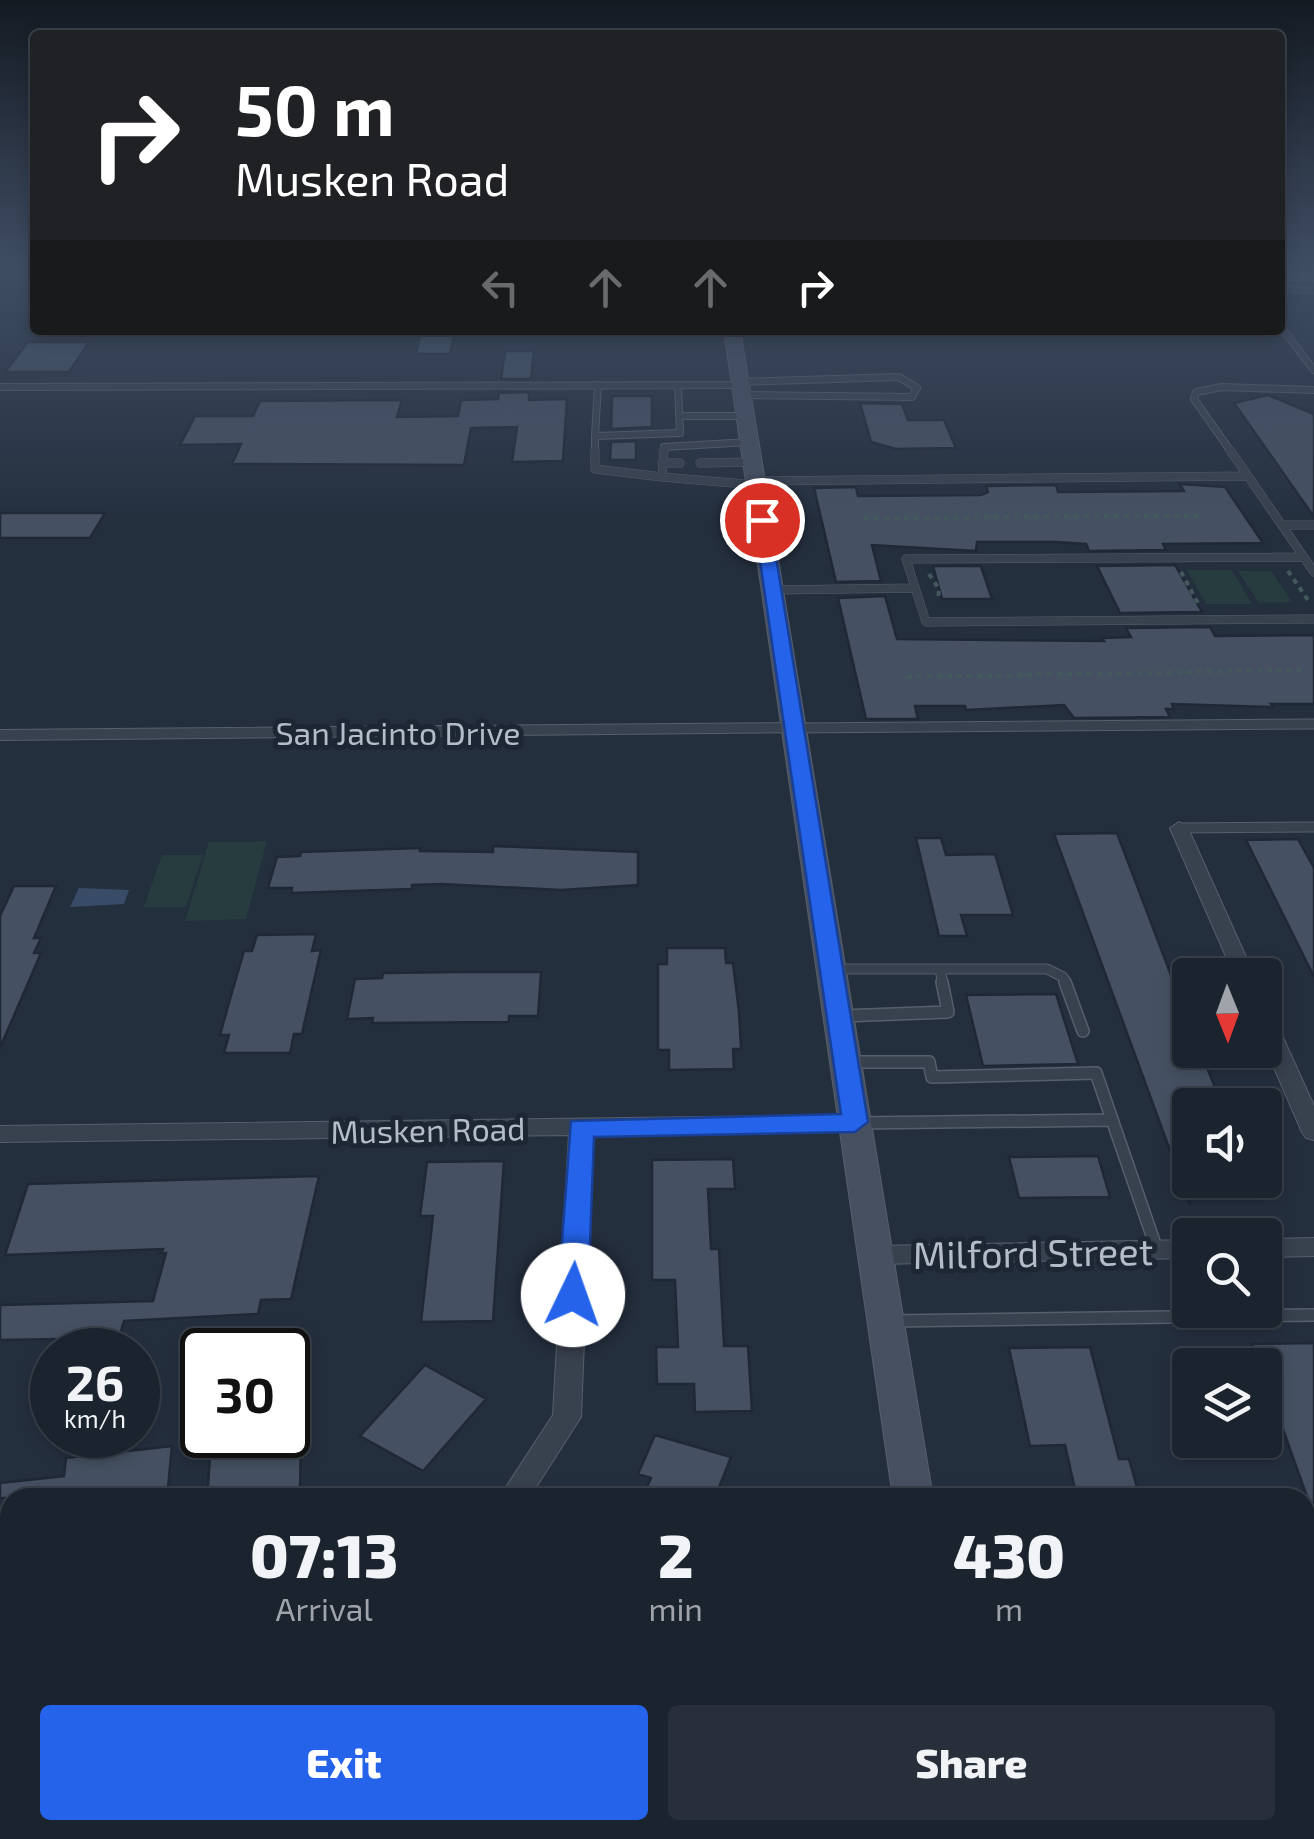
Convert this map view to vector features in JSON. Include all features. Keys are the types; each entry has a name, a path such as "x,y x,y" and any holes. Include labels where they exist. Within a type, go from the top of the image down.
{"main road":[{"path":"735,353 912,1488"}],"street":[{"name":"San Jacinto Drive","path":"0,735 796,728"},
{"path":"1179,828 1236,958"},
{"path":"1282,1060 1314,1132"},
{"name":"Musken Road","path":"0,1134 855,1122"},
{"path":"520,1488 567,1418 581,1128"},
{"path":"1282,1248 1314,1247"},
{"name":"Milford Street","path":"875,1255 1172,1250"}],"lane":[{"path":"0,387 678,385 740,387 792,398 912,397 918,388 899,377 787,378 740,387"},
{"path":"787,378 792,398"},
{"path":"598,385 596,468 708,481 754,468"},
{"path":"678,385 681,438"},
{"path":"1314,390 1222,388 1196,392 1194,399 1314,572"},
{"path":"679,416 745,416"},
{"path":"595,436 705,442 754,468"},
{"path":"662,477 664,446 681,438"},
{"path":"705,442 708,481"},
{"path":"704,462 754,468 1248,476"},
{"path":"662,463 680,463"},
{"path":"1282,525 1314,526"},
{"path":"1304,557 906,560 926,622 1314,619"},
{"path":"774,590 915,588"},
{"path":"796,728 1314,724"},
{"path":"1179,828 1314,827"},
{"path":"832,969 1057,972 1069,990 1083,1032"},
{"path":"839,1016 948,1012 940,969"},
{"path":"846,1062 928,1062 932,1077 1096,1073 1158,1250"},
{"path":"855,1122 1112,1120"},
{"path":"886,1322 1314,1314"}],"path":[{"path":"864,518 1204,516"},
{"path":"1176,562 1204,612"},
{"path":"1283,562 1314,609"},
{"path":"937,607 939,590 927,571 947,571"},
{"path":"1181,605 1200,605"},
{"path":"907,677 1301,670"}],"green space":[{"path":"1187,570 1232,570 1252,604 1206,604"},
{"path":"1238,571 1271,571 1292,602 1259,603"},
{"path":"267,841 246,919 185,921 209,842"},
{"path":"162,855 203,855 186,907 144,907"}],"water":[{"path":"79,888 129,890 124,904 70,907"}],"building":[{"path":"20,353 82,353 69,372 5,372"},
{"path":"505,353 534,353 531,379 501,379"},
{"path":"529,392 529,400 567,399 563,461 512,462 517,427 471,428 464,465 232,464 241,444 180,445 195,416 253,416 260,401 402,400 397,417 458,416 461,400 498,399 499,393"},
{"path":"1268,395 1314,414 1314,517 1234,403"},
{"path":"612,396 652,396 652,427 611,429"},
{"path":"860,403 902,404 908,420 944,420 956,448 896,449 871,442"},
{"path":"636,441 636,460 610,460 611,442"},
{"path":"1180,484 1225,487 1263,543 1163,544 1166,550 1089,551 1086,544 1055,542 977,542 976,551 872,545 881,581 836,582 814,488 856,487 858,496 981,495 988,492 986,486 1056,485 1058,492 1184,491"},
{"path":"0,513 105,513 90,538 0,538"},
{"path":"1175,565 1202,612 1120,613 1097,566"},
{"path":"933,566 981,566 992,599 942,599"},
{"path":"885,596 897,639 1104,641 1102,638 1131,637 1126,628 1210,627 1215,636 1314,635 1314,704 1172,704 1174,709 1166,709 1170,717 1074,718 1064,705 966,710 965,706 915,706 918,719 866,719 838,598"},
{"path":"1117,833 1172,978 1172,1068 1207,1068 1215,1088 1172,1088 1172,1156 1054,834"},
{"path":"916,838 941,838 946,855 995,854 1013,915 961,915 967,936 939,936"},
{"path":"1298,839 1314,868 1314,977 1246,840"},
{"path":"493,846 638,852 638,885 561,890 441,884 412,885 412,889 291,893 292,888 268,888 277,857 300,856 301,852 421,848 420,851 493,852"},
{"path":"14,886 56,886 34,938 41,938 34,953 41,953 0,1048 0,916"},
{"path":"316,934 312,951 321,950 302,1034 294,1034 290,1053 224,1053 229,1035 220,1035 244,951 252,951 257,935"},
{"path":"667,948 725,948 726,963 733,963 739,1012 741,1049 733,1049 734,1069 669,1070 669,1050 658,1050 658,964 667,964"},
{"path":"541,972 538,1016 509,1016 509,1022 372,1023 373,1018 347,1019 355,979 382,978 383,973"},
{"path":"1056,994 1078,1064 983,1066 966,995"},
{"path":"1098,1156 1110,1197 1019,1198 1009,1157"},
{"path":"733,1159 735,1189 708,1189 711,1249 719,1249 724,1346 748,1346 752,1411 695,1412 694,1384 657,1384 656,1347 678,1347 675,1280 652,1280 652,1160"},
{"path":"504,1161 493,1321 421,1322 433,1216 420,1216 427,1162"},
{"path":"319,1176 291,1299 261,1300 258,1314 124,1321 122,1328 30,1328 30,1339 0,1340 0,1305 153,1301 166,1253 161,1253 163,1249 5,1255 28,1184"},
{"path":"1314,1343 1314,1488 1304,1488 1282,1427 1282,1348 1254,1348 1252,1344"},
{"path":"1090,1347 1119,1459 1129,1459 1137,1488 1075,1488 1065,1445 1030,1446 1009,1348"},
{"path":"425,1365 486,1399 423,1471 360,1436"},
{"path":"655,1435 731,1457 719,1488 646,1488 651,1478 638,1474"},
{"path":"172,1446 168,1488 0,1488 0,1483 64,1476 66,1458 160,1458 160,1447"},
{"path":"210,1458 301,1458 300,1488 208,1488"}],"route":[{"path":"573,1295 581,1128 602,1124 855,1122 762,520"}]}
